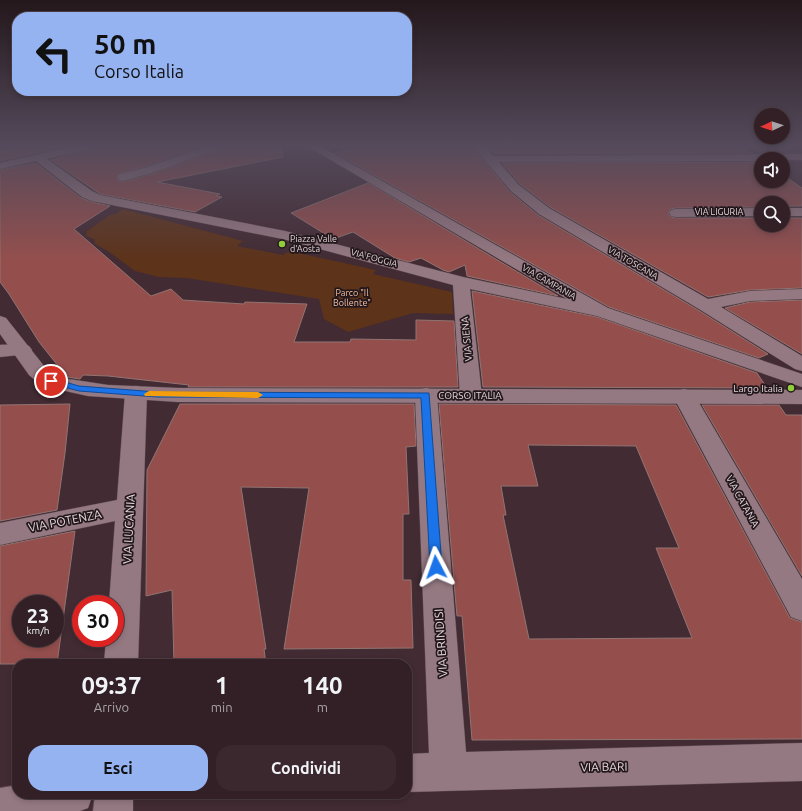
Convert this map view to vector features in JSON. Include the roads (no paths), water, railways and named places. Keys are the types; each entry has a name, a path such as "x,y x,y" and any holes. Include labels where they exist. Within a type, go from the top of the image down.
{"street":[{"name":"VIA FOGGIA","path":"74,184 87,194 97,198 271,231 336,247 461,282 602,312"},
{"name":"VIA CAMPANIA","path":"378,184 602,312 802,381"},
{"name":"VIA TOSCANA","path":"511,184 544,211 705,305 802,365"},
{"name":"VIA LIGURIA","path":"676,213 754,212"},
{"path":"790,212 802,212"},
{"name":"VIA SIENA","path":"461,282 471,396"},
{"path":"705,305 750,296 802,294"},
{"name":"CORSO ITALIA","path":"0,322 22,350 29,363 44,378 59,384 95,390 178,395 802,397"},
{"path":"0,351 22,350"},
{"name":"VIA LUCANIA","path":"121,659 136,393"},
{"name":"VIA BRINDISI","path":"426,395 449,771"},
{"name":"VIA CATANIA","path":"684,396 802,607"},
{"name":"VIA POTENZA","path":"0,534 130,508"},
{"name":"VIA BARI","path":"412,773 802,762"},
{"path":"0,808 48,799"},
{"path":"113,811 114,799"}],"place":[{"name":"Piazza Valle d'Aosta","path":"282,244"},
{"name":"Largo Italia","path":"791,388"}],"park label":[{"name":"Parco \"Il Bollente\"","path":"352,298"}]}
